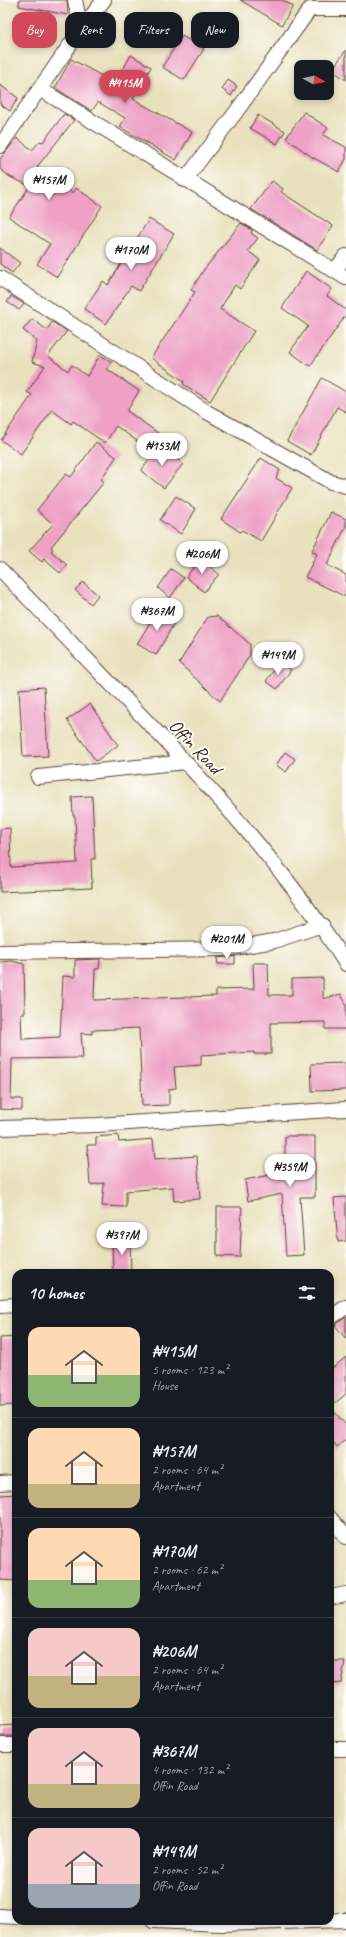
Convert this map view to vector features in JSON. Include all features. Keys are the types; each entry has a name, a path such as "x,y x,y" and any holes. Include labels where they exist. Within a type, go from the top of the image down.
{"street":[{"path":"75,0 77,12"},
{"path":"95,12 104,0"},
{"path":"185,180 310,9 346,9"},
{"path":"0,146 69,48"},
{"path":"40,90 341,274 346,256"},
{"path":"0,278 207,412 332,482 346,486"},
{"name":"Offin Road","path":"0,569 242,822 322,925 346,964"},
{"path":"38,777 186,762"},
{"path":"0,952 228,949 274,941 322,925"},
{"path":"0,1128 119,1124 346,1109"},
{"path":"0,1306 12,1305"},
{"path":"334,1315 346,1307"},
{"path":"0,1484 12,1482"},
{"path":"334,1523 346,1537"},
{"path":"334,1596 346,1594"},
{"path":"0,1745 12,1745"},
{"path":"334,1749 346,1749"},
{"path":"0,1916 12,1917"},
{"path":"334,1920 346,1920"}],"building":[{"path":"19,0 67,0 68,12 65,12 65,14 19,6"},
{"path":"240,0 282,0 293,6 282,25"},
{"path":"183,37 191,41 191,48 204,49 184,80 162,67 174,48 183,48"},
{"path":"346,50 346,80 334,71 334,67"},
{"path":"131,55 151,67 133,99 192,132 176,160 120,127 125,118 98,102 92,111 55,88 71,59 115,83"},
{"path":"228,80 237,86 231,96 222,89"},
{"path":"0,85 18,98 10,111 0,104"},
{"path":"304,112 328,128 323,135 346,147 346,159 339,172 312,157 286,138"},
{"path":"64,114 74,120 37,167 73,193 76,188 102,206 57,277 37,264 50,244 9,217 30,186 10,177 0,169 0,159 17,138 32,150 40,141 43,142"},
{"path":"258,115 285,131 277,144 250,128"},
{"path":"272,181 283,189 281,192 333,226 317,250 251,209"},
{"path":"149,219 174,234 139,291 131,286 106,324 84,309 103,281 108,285"},
{"path":"241,223 252,230 251,233 258,238 248,251 260,260 240,289 235,285 220,309 254,331 210,401 183,384 184,381 151,358 195,292 191,290 203,271"},
{"path":"0,248 20,263 12,273 0,264"},
{"path":"306,271 332,289 327,296 346,310 346,315 310,366 290,352 308,326 282,308"},
{"path":"11,296 24,304 19,310 7,302"},
{"path":"32,319 47,330 52,322 67,331 48,356 68,371 72,365 87,376 100,355 112,362 107,369 139,391 127,411 158,433 147,448 116,426 105,443 73,421 71,424 52,410 21,454 1,440 32,395 27,392 45,366 32,362 37,341 23,330"},
{"path":"322,378 346,392 346,412 337,407 311,455 287,441"},
{"path":"96,442 116,457 101,479 104,482 51,547 53,549 51,551 67,565 60,573 44,559 42,562 29,551 53,524 37,510 66,474 71,477"},
{"path":"160,446 183,464 164,488 141,471"},
{"path":"261,458 280,470 276,478 292,488 261,541 242,530 240,532 221,519"},
{"path":"176,496 196,509 181,534 160,520"},
{"path":"331,512 346,519 346,526 327,565 346,575 346,597 305,577 317,554 312,551"},
{"path":"200,559 219,574 204,592 186,577"},
{"path":"171,569 184,578 170,598 158,588"},
{"path":"83,582 98,595 91,604 75,590"},
{"path":"158,609 176,620 156,655 137,644"},
{"path":"217,616 250,644 250,655 220,701 179,663 208,617"},
{"path":"280,662 291,670 277,689 266,681"},
{"path":"44,687 48,756 23,757 19,689"},
{"path":"90,704 118,745 96,761 67,720"},
{"path":"285,752 295,759 286,772 276,765"},
{"path":"92,796 95,859 91,859 92,888 0,892 0,829 10,828 11,867 77,863 75,816 73,816 72,797"},
{"path":"235,956 235,964 218,964 217,958"},
{"path":"100,959 99,969 95,969 94,1000 216,996 216,990 254,989 253,963 268,963 269,995 292,995 292,979 323,978 323,999 341,994 346,1004 346,1029 325,1029 325,1022 271,1023 271,1054 254,1054 254,1052 201,1055 201,1065 174,1067 176,1088 169,1089 169,1105 142,1106 139,1028 92,1030 92,1034 81,1033 83,1058 12,1059 11,1099 22,1099 22,1110 0,1109 0,962 12,961 24,964 25,1013 21,1013 22,1039 60,1037 63,976 75,977 75,960"},
{"path":"346,1063 346,1090 312,1091 311,1064"},
{"path":"118,1135 119,1142 153,1139 155,1159 197,1156 200,1199 174,1201 173,1187 126,1191 126,1207 102,1206 104,1183 90,1185 87,1145 96,1145 96,1137"},
{"path":"285,1136 315,1136 315,1197 300,1197 304,1255 286,1256 282,1194 248,1201 245,1180 285,1172"},
{"path":"346,1197 346,1241 338,1242 334,1198"},
{"path":"217,1207 242,1207 240,1257 217,1256"},
{"path":"130,1239 131,1269 113,1269 112,1240"},
{"path":"346,1317 346,1339 335,1325"},
{"path":"12,1337 12,1405 0,1406 0,1338"},
{"path":"346,1357 346,1394 334,1404 334,1367"},
{"path":"334,1412 346,1425 346,1439 337,1447 334,1443"},
{"path":"12,1494 12,1581 0,1580 0,1495"},
{"path":"334,1661 345,1661 341,1683 334,1684"},
{"path":"12,1725 12,1736 0,1736 0,1726"}]}
